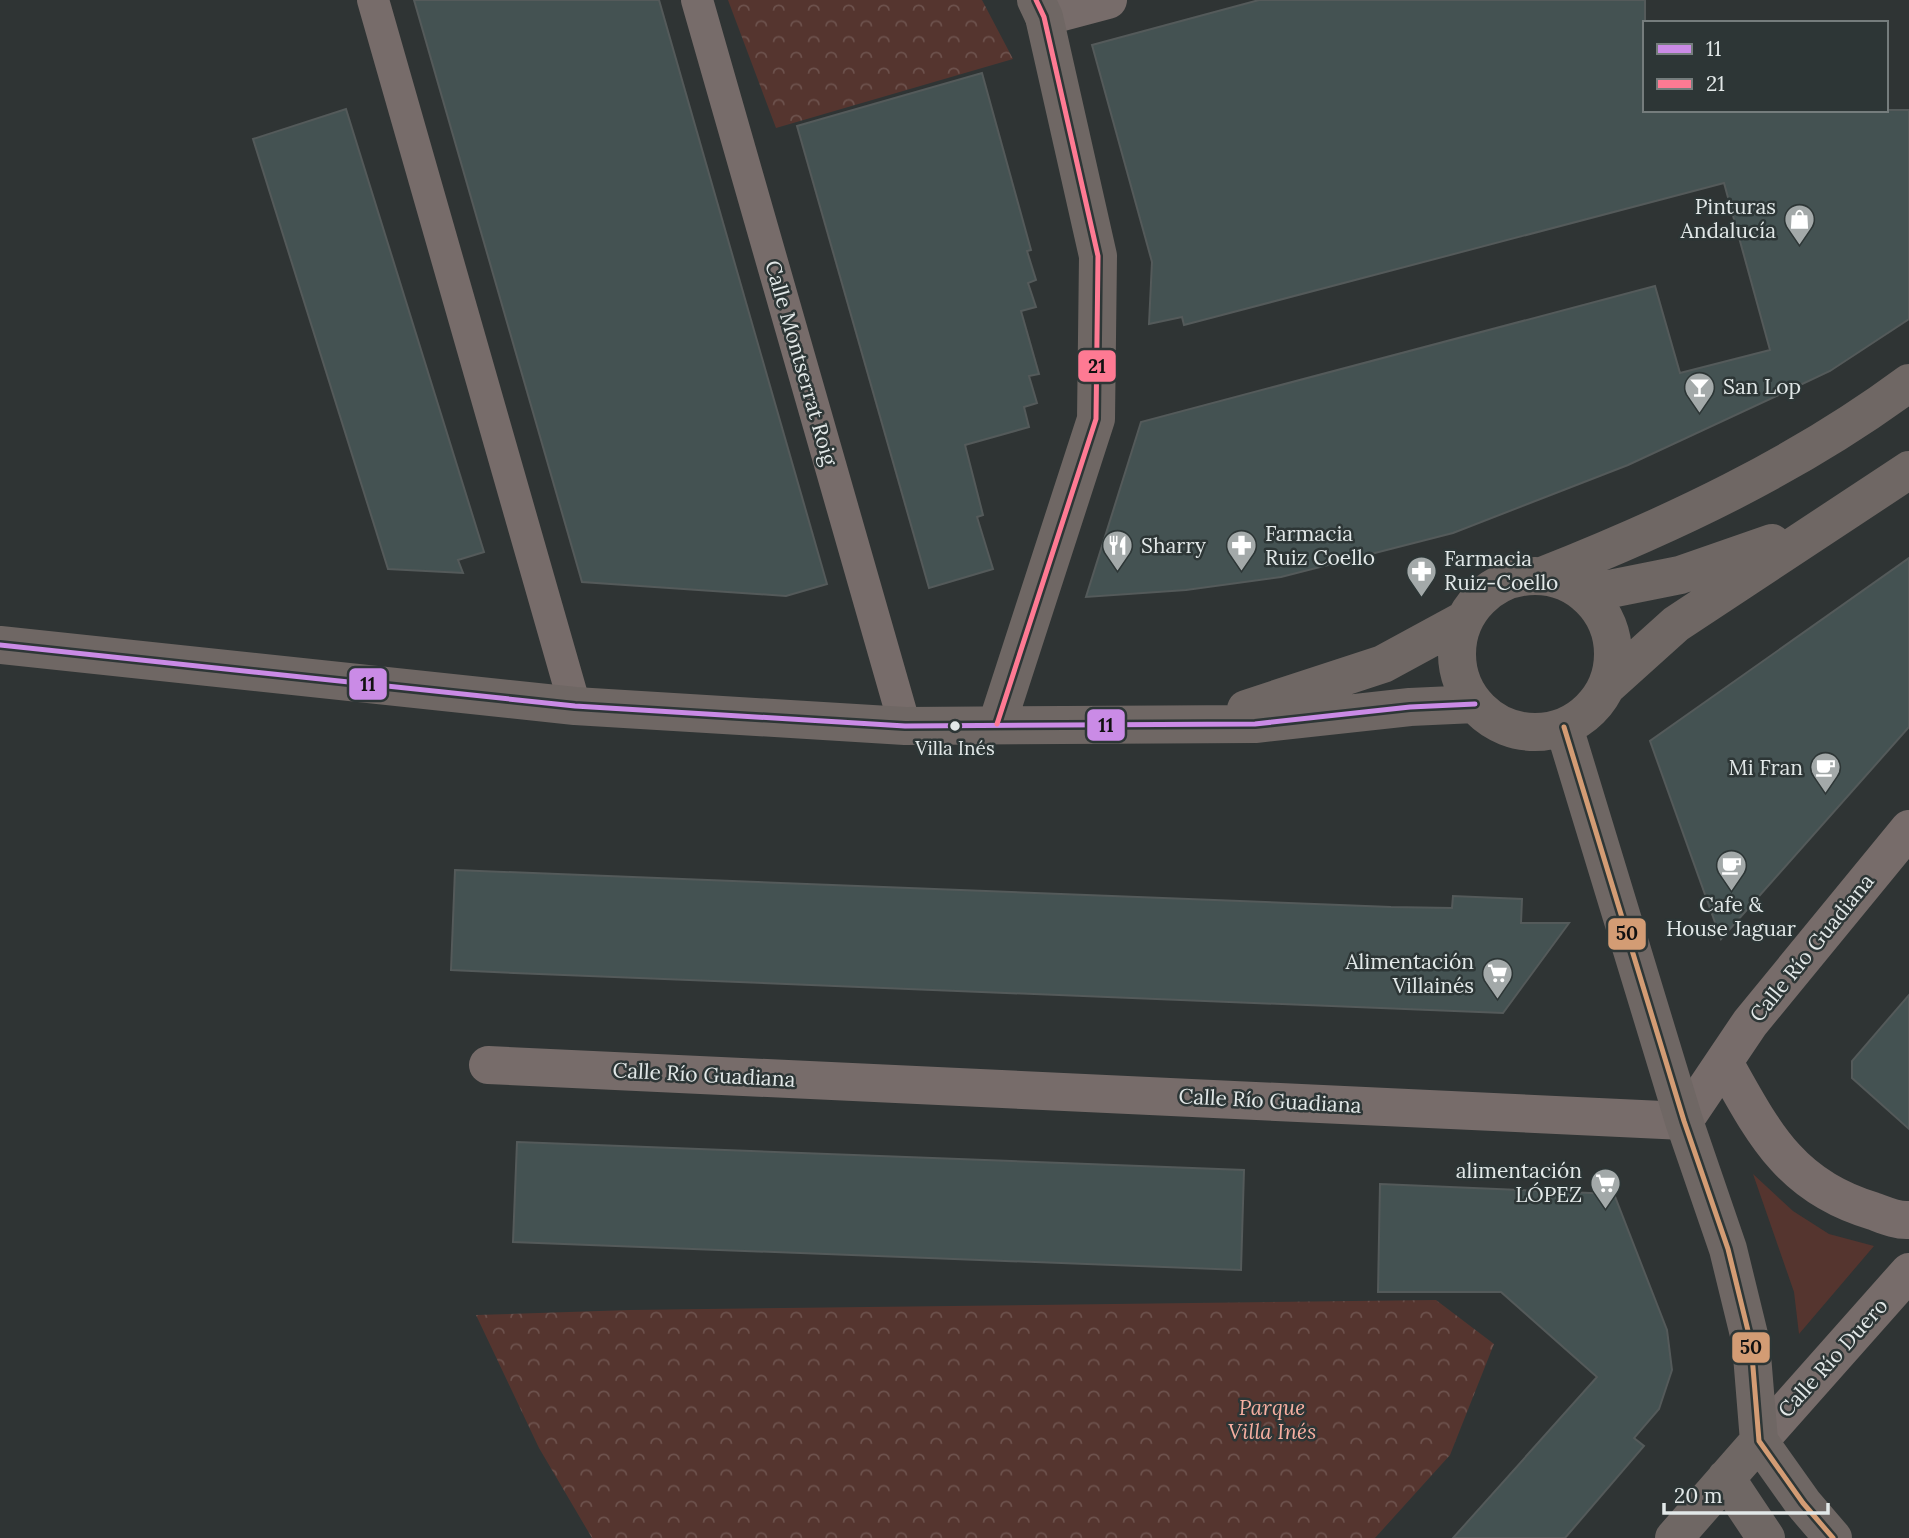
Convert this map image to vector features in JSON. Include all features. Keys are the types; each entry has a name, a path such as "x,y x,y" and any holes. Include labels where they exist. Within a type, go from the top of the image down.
{"street":[{"path":"997,724 1096,419 1098,256 1040,8 1108,0"},
{"path":"1542,576 1610,549 1751,484 1909,383"},
{"path":"1606,687 1613,649 1610,630 1598,607 1585,594 1564,581 1542,576 1525,576 1495,586 1476,600 1464,620 1457,645 1457,664 1464,689 1475,704 1505,728 1529,734 1564,727 1592,709 1606,687 1676,624 1909,470"},
{"path":"1585,594 1680,575 1744,554 1845,513"},
{"path":"1206,725 1383,664 1464,620"},
{"path":"0,645 575,705 905,726 1255,724 1410,707 1475,704"},
{"path":"1564,727 1684,1121 1728,1249 1751,1343 1759,1441 1802,1503 1833,1538"},
{"name":"Calle Río Guadiana","path":"488,1065 1684,1121 1725,1064 1750,1023 1909,830"},
{"path":"1725,1064 1761,1129 1800,1175 1843,1202 1909,1220"},
{"name":"Calle Río Duero","path":"1674,1538 1909,1272"},
{"path":"1726,1478 1766,1538"}],"lane":[{"path":"373,0 575,705"},
{"name":"Calle Montserrat Roig","path":"697,0 905,726"}],"green space":[{"path":"728,0 982,0 1013,59 776,128"},
{"path":"1753,1174 1793,1211 1829,1234 1874,1246 1799,1334 1794,1292"},
{"name":"Parque Villa Inés","path":"1436,1300 1494,1344 1450,1455 1375,1538 592,1538 539,1448 476,1315 630,1310"}],"building":[{"path":"414,0 659,0 827,584 786,596 582,582"},
{"path":"1259,0 1645,0 1643,112 1909,110 1909,319 1830,371 1781,394 1628,465 1453,533 1281,577 1186,590 1086,597 1141,422 1655,286 1680,373 1770,350 1724,183 1184,325 1182,317 1149,324 1152,262 1092,45"},
{"path":"982,73 1031,250 1027,251 1036,280 1028,283 1036,307 1021,311 1039,374 1029,376 1037,403 1024,407 1029,427 965,445 983,515 977,517 993,569 929,588 797,126"},
{"path":"346,109 484,552 458,560 463,573 388,569 253,139"},
{"path":"1909,558 1909,727 1721,939 1650,741"},
{"path":"455,870 1391,907 1452,908 1453,896 1522,899 1521,923 1569,923 1503,1013 514,973 451,970"},
{"path":"1909,995 1909,1129 1852,1078 1852,1061"},
{"path":"517,1142 1244,1170 1241,1270 513,1242"},
{"path":"1380,1184 1614,1194 1667,1330 1672,1370 1659,1409 1634,1438 1644,1446 1565,1538 1453,1538 1597,1377 1501,1292 1378,1292"}],"transit line":[{"name":"21","path":"997,724 1096,419 1098,256 1044,17 1036,0"},
{"name":"11","path":"0,645 575,706 905,726 1255,724 1410,707 1475,704"},
{"name":"50","path":"1564,727 1684,1121 1728,1249 1751,1343 1759,1441 1803,1503 1833,1538"}],"place":[{"name":"Pinturas Andalucía","path":"1799,246"},
{"name":"San Lop","path":"1700,414"},
{"name":"Sharry","path":"1118,573"},
{"name":"Farmacia Ruiz Coello","path":"1242,573"},
{"name":"Farmacia Ruiz-Coello","path":"1421,598"},
{"name":"Villa Inés","path":"955,726"},
{"name":"Mi Fran","path":"1826,795"},
{"name":"Cafe & House Jaguar","path":"1731,892"},
{"name":"Alimentación Villainés","path":"1497,1001"},
{"name":"alimentación LÓPEZ","path":"1605,1210"}]}
